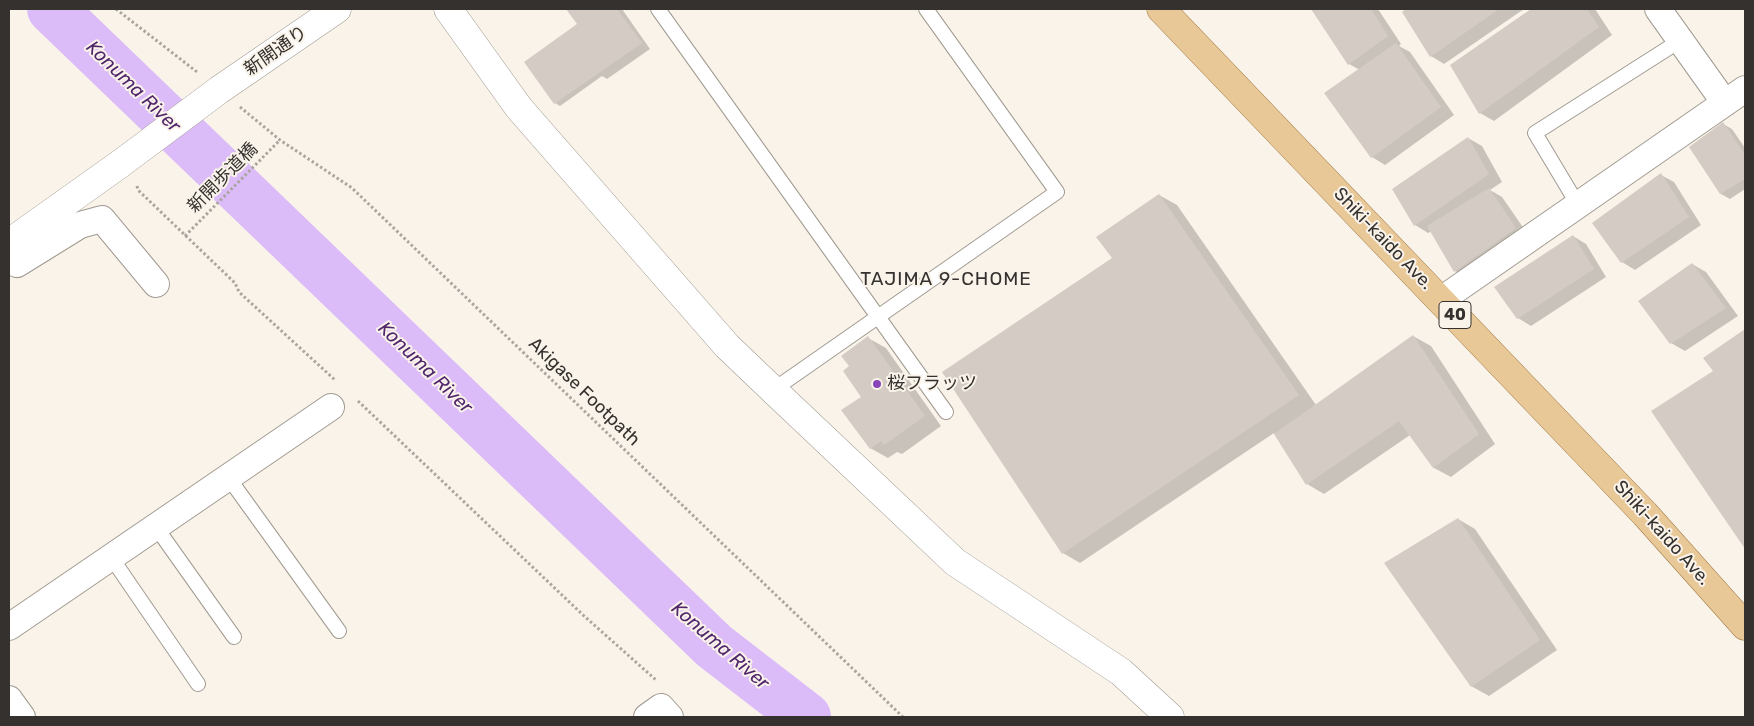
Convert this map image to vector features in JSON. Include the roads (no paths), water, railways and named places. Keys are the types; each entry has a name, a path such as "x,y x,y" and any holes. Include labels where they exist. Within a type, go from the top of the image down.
{"main road":[{"name":"Shiki-kaido Ave.","path":"1161,9 1646,514 1745,626"}],"street":[{"name":"新開通り","path":"9,243 127,173 218,90 337,9"},
{"path":"448,9 519,108 727,346 955,562 1121,672 1170,717"},
{"path":"1441,300 1735,96 1681,40 1658,9"},
{"path":"9,260 17,264 80,225 102,219 156,284"},
{"path":"9,627 341,401"},
{"path":"9,699 22,717"},
{"path":"647,717 661,707 670,717"}],"lane":[{"path":"658,9 946,412"},
{"path":"773,390 1057,192 926,9"},
{"path":"1578,205 1536,133 1681,40"},
{"path":"228,477 339,631"},
{"path":"156,527 234,637"},
{"path":"111,557 198,684"}],"waterway":[{"name":"Konuma River","path":"52,9 714,646 806,717"}],"place":[{"name":"桜フラッツ","path":"877,384"}],"district":[{"name":"TAJIMA 9-CHOME","path":"946,280"}]}
